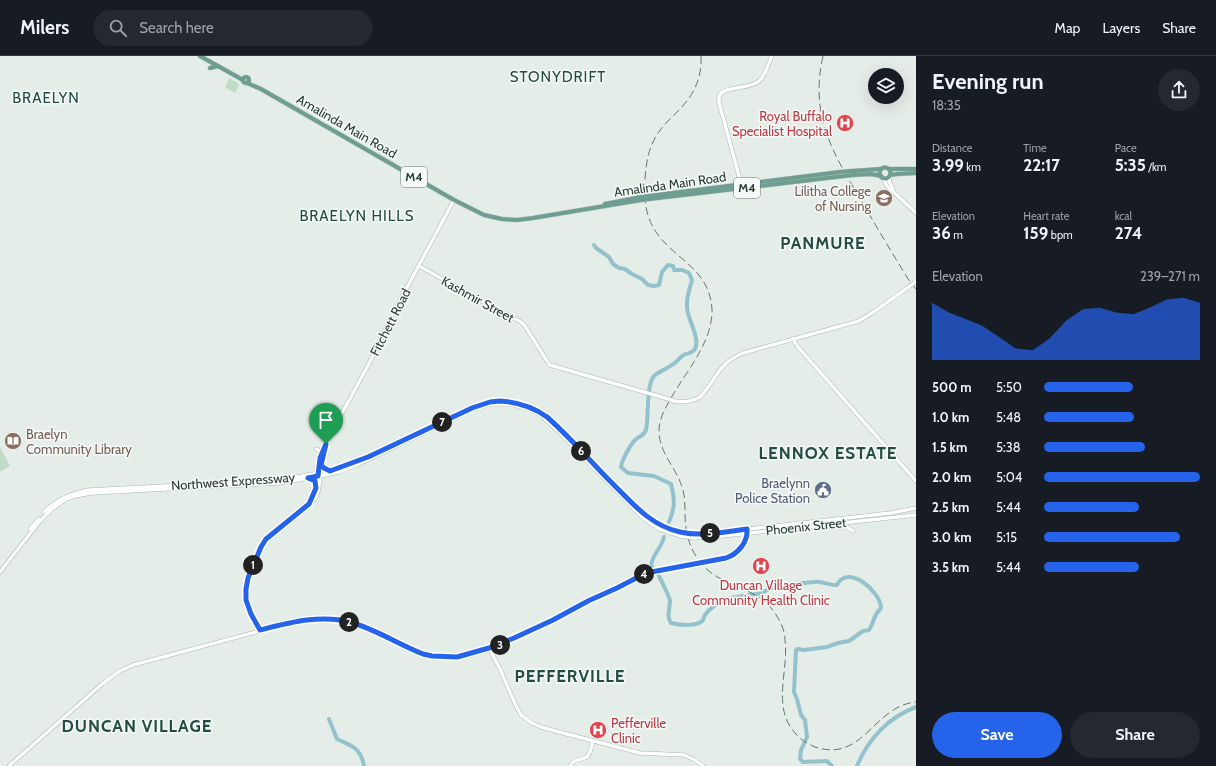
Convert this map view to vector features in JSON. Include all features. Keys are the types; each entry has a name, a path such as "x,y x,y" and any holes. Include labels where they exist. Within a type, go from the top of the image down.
{"main road":[{"name":"Amalinda Main Road","path":"200,56 244,79"},
{"name":"Amalinda Main Road","path":"206,56 241,76 244,79 244,83 248,81 454,200 484,215 511,220 533,218 581,210 597,205 649,197 852,173 886,167 889,169 916,168"},
{"path":"210,68 219,66"},
{"path":"881,169 880,174 882,177"},
{"path":"889,169 891,172 890,176"},
{"name":"Amalinda Main Road","path":"852,173 871,174 887,178 897,174 916,173"}],"street":[{"path":"742,186 719,103 720,94 753,85 760,81 772,56"},
{"path":"890,176 889,181 894,191"},
{"path":"882,177 886,184 916,213"},
{"name":"Fitchett Road","path":"260,630 251,614 246,600 246,589 248,578 261,547 266,539 309,504 317,495 320,485 321,454 374,354 389,321 454,200"},
{"name":"Kashmir Street","path":"419,266 482,302 521,322 550,364 674,401 687,402 700,397 722,366 733,357 743,352 793,339"},
{"path":"915,282 862,319 793,339 798,347 916,481"},
{"name":"Northwest Expressway","path":"0,572 45,515 58,504 75,496 91,493 278,484 330,471 368,457 472,408 490,402 509,402 527,406 547,417 634,508"},
{"name":"Northwest Expressway","path":"320,474 339,472 370,459 471,410 490,404 509,404 527,408 544,418 634,508"},
{"name":"Fitchett Road","path":"320,465 326,444"},
{"path":"316,449 320,451 321,454"},
{"path":"316,488 315,481 308,477 320,465 330,471"},
{"path":"320,485 326,476 339,472"},
{"name":"Fitchett Road","path":"309,504 320,474"},
{"name":"Northwest Expressway","path":"0,568 36,522 49,508 63,498 75,494 100,489 281,480 308,477"},
{"name":"Phoenix Street","path":"634,508 647,521 659,529 694,536 738,534 747,531 916,509"},
{"path":"906,515 916,509"},
{"name":"Phoenix Street","path":"694,536 916,515"},
{"path":"841,522 853,531"},
{"path":"11,765 102,684 123,669 134,665 297,621 326,619 340,620 357,624 416,651 432,656 461,657 508,641 553,620 641,574 726,558 733,555 739,551 747,531"},
{"path":"738,534 744,541"},
{"path":"489,648 516,706 526,719 541,727 640,753 684,755 703,766"},
{"path":"570,766 573,762 587,757 593,741"}],"green space":[{"path":"229,78 238,83 239,86 235,93 225,87"},
{"path":"0,447 10,466 0,472"}],"waterway":[{"path":"594,245 609,257 613,264 642,279 648,285 659,285 662,272 668,265 673,266 674,270 682,270 689,273 692,280 688,296 687,309 696,336 695,349 692,352 682,356 673,364 654,376 651,380 646,430 644,434 635,440 631,445 621,467 628,473 654,476 671,484 674,504 669,522"},
{"path":"664,537 651,566 658,574 670,599 668,615 671,623 683,625 697,624 703,620 705,615 715,605 728,599 760,593 782,585 817,582 837,585 842,579 849,577 856,578 863,582 876,595 880,602 881,608 876,614 869,630 863,631 849,641 827,647 796,650 794,692 801,715 805,720 807,737 801,750 800,759 803,762 827,761 832,766"},
{"path":"857,766 867,747 880,730 906,711 916,707"},
{"path":"329,719 337,739 355,748 361,755 364,766"}],"railway":[{"path":"701,56 700,72 696,86 689,98 660,130 655,138 649,153 645,173 645,200 647,213 652,226 664,242 698,274 710,295 712,309 709,332 693,364 666,407 659,426 662,446 683,490 685,500 685,522 688,539 698,560 710,572 728,583 747,590 764,601 778,618 785,637 786,652 783,689 784,713 789,724 802,740 815,747 832,750 845,747 857,741 889,713 901,706 916,702"},
{"path":"823,56 819,98 827,135 834,152 853,187 908,279 916,289"}],"place":[{"name":"Royal Buffalo Specialist Hospital","path":"845,123"},
{"name":"Lilitha College of Nursing","path":"884,198"},
{"name":"Braelyn Community Library","path":"13,441"},
{"name":"Braelynn Police Station","path":"823,490"},
{"name":"Duncan Village Community Health Clinic","path":"761,566"},
{"name":"Pefferville Clinic","path":"598,730"}],"district":[{"name":"STONYDRIFT","path":"558,77"},
{"name":"BRAELYN","path":"46,98"},
{"name":"BRAELYN HILLS","path":"357,216"},
{"name":"PANMURE","path":"823,243"},
{"name":"LENNOX ESTATE","path":"828,453"},
{"name":"PEFFERVILLE","path":"570,676"},
{"name":"DUNCAN VILLAGE","path":"137,726"}],"route":[{"path":"500,401 518,403 540,412 553,423 635,507 657,523 669,529 695,534 747,529 748,532 739,551 730,557 641,574 617,588 588,601 559,617 498,645 466,656 453,658 423,654 372,630 357,624 340,620 326,619 297,621 260,630 251,614 246,600 248,578 266,539 309,504 316,488 315,481 308,478 318,476 321,452 326,444 321,465 330,471 368,457 479,405 500,401"}]}
